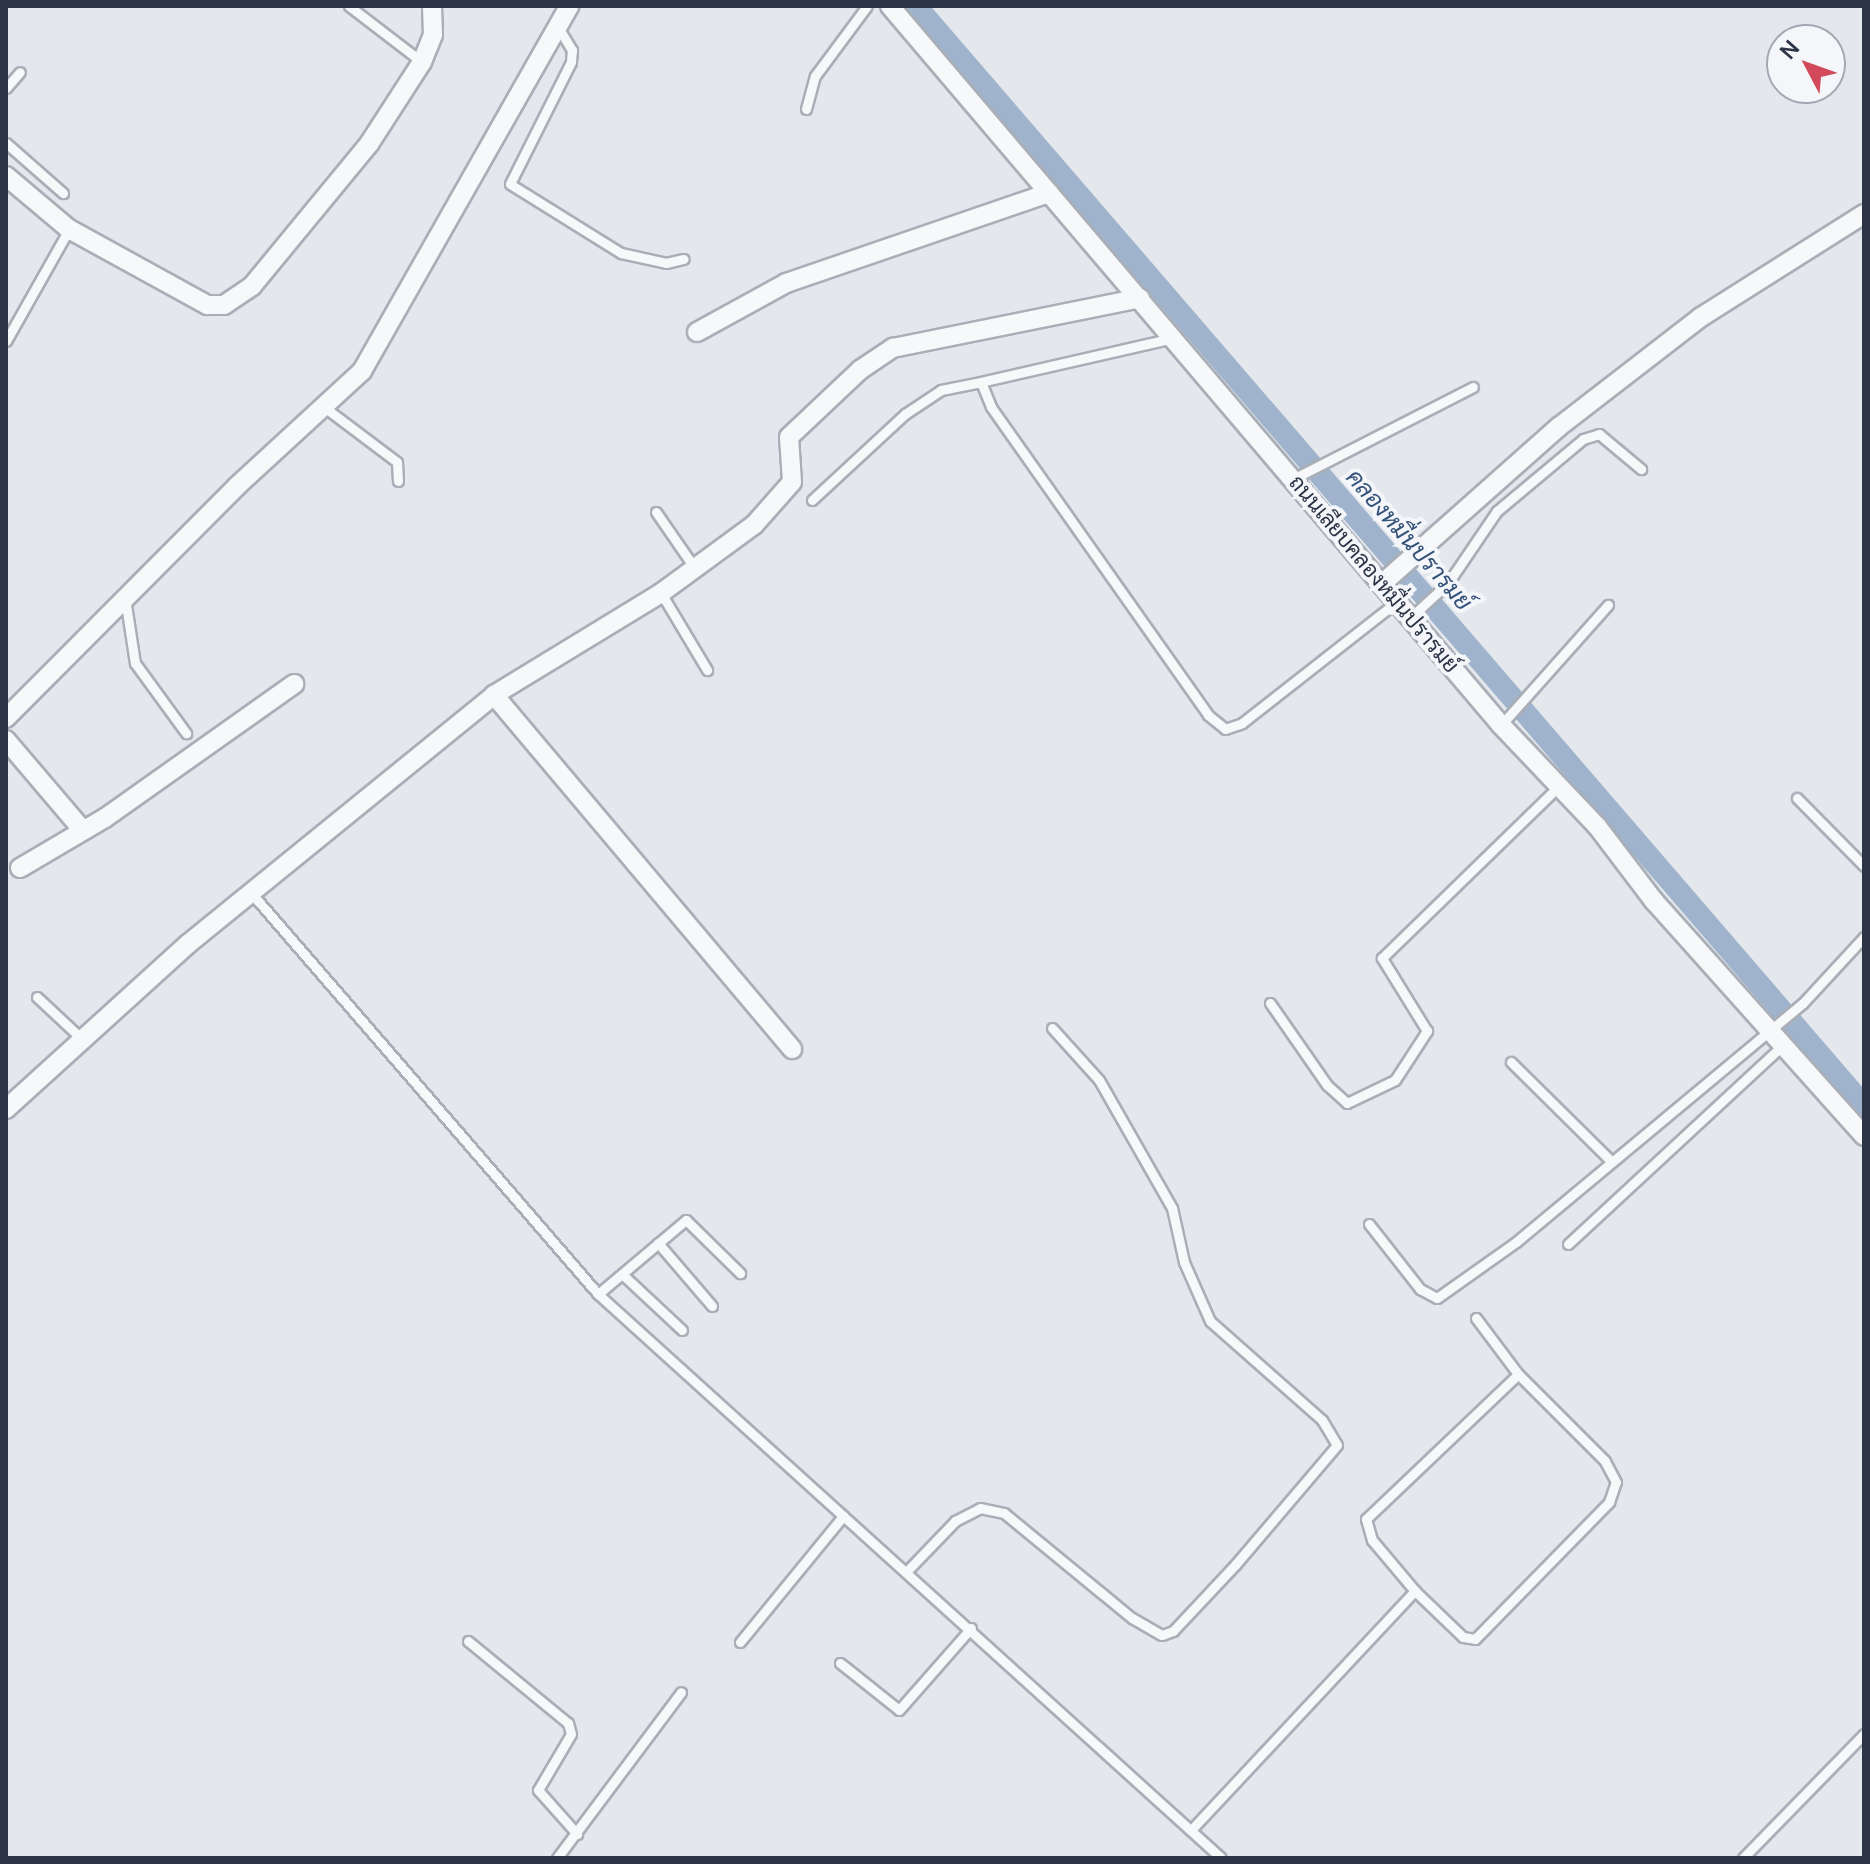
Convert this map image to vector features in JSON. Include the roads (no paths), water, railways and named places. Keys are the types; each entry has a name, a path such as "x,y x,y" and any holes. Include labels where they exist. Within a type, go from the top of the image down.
{"street":[{"path":"6,176 69,229 207,305 224,305 252,286 369,144 422,62 433,35 432,6"},
{"path":"6,718 125,598 324,407 383,342 569,6"},
{"name":"ถนนเลียบคลองหมื่นปรารมย์","path":"890,6 1384,582 1501,725 1560,785 1864,1136"},
{"path":"697,332 786,283 1049,193"},
{"path":"1384,582 1560,426 1689,326 1864,214"},
{"path":"6,1109 81,1038 494,695 661,593 779,501 794,475 786,444 800,424 893,348 1140,298"},
{"path":"20,868 81,828 105,818 294,684"},
{"path":"494,695 792,1049"},
{"path":"6,741 81,828"}],"lane":[{"path":"349,6 422,62"},
{"path":"806,109 815,76 867,6"},
{"path":"558,27 572,50 571,62 510,184 621,253 666,263 684,259"},
{"path":"6,88 20,72"},
{"path":"6,143 63,193"},
{"path":"6,341 69,229"},
{"path":"812,500 905,414 941,390 1173,338"},
{"path":"981,382 991,407 1225,729 1242,723 1399,600"},
{"path":"1293,479 1473,387"},
{"path":"324,407 397,462 398,481"},
{"path":"1412,616 1448,583 1497,511 1583,439 1599,434 1641,469"},
{"path":"656,512 694,567"},
{"path":"661,593 707,670"},
{"path":"125,598 135,663 186,733"},
{"path":"1501,725 1608,605"},
{"path":"1270,1003 1327,1085 1347,1103 1395,1080 1427,1031 1382,958 1560,785"},
{"path":"1797,798 1864,866"},
{"path":"253,895 598,1294 971,1628 1221,1858"},
{"path":"1369,1224 1420,1289 1437,1298 1516,1242 1769,1027 1803,1003 1864,937"},
{"path":"37,997 81,1038"},
{"path":"906,1572 955,1521 980,1508 1004,1513 1132,1618 1162,1635 1173,1631 1235,1565 1337,1445 1322,1420 1210,1321 1184,1262 1172,1208 1099,1080 1052,1028"},
{"path":"1568,1244 1784,1044"},
{"path":"1511,1062 1610,1160"},
{"path":"598,1294 688,1220 740,1273"},
{"path":"658,1243 712,1306"},
{"path":"622,1274 682,1330"},
{"path":"1476,1318 1518,1374 1605,1461 1616,1482 1609,1502 1475,1639 1456,1632 1415,1591 1372,1540 1366,1519 1518,1374"},
{"path":"740,1642 843,1516"},
{"path":"1191,1830 1415,1591"},
{"path":"840,1663 899,1710 971,1628"},
{"path":"468,1641 568,1723 571,1734 538,1790 577,1834"},
{"path":"557,1858 681,1692"},
{"path":"1743,1858 1864,1734"}],"waterway":[{"name":"คลองหมื่นปรารมย์","path":"916,6 1864,1106"}]}
